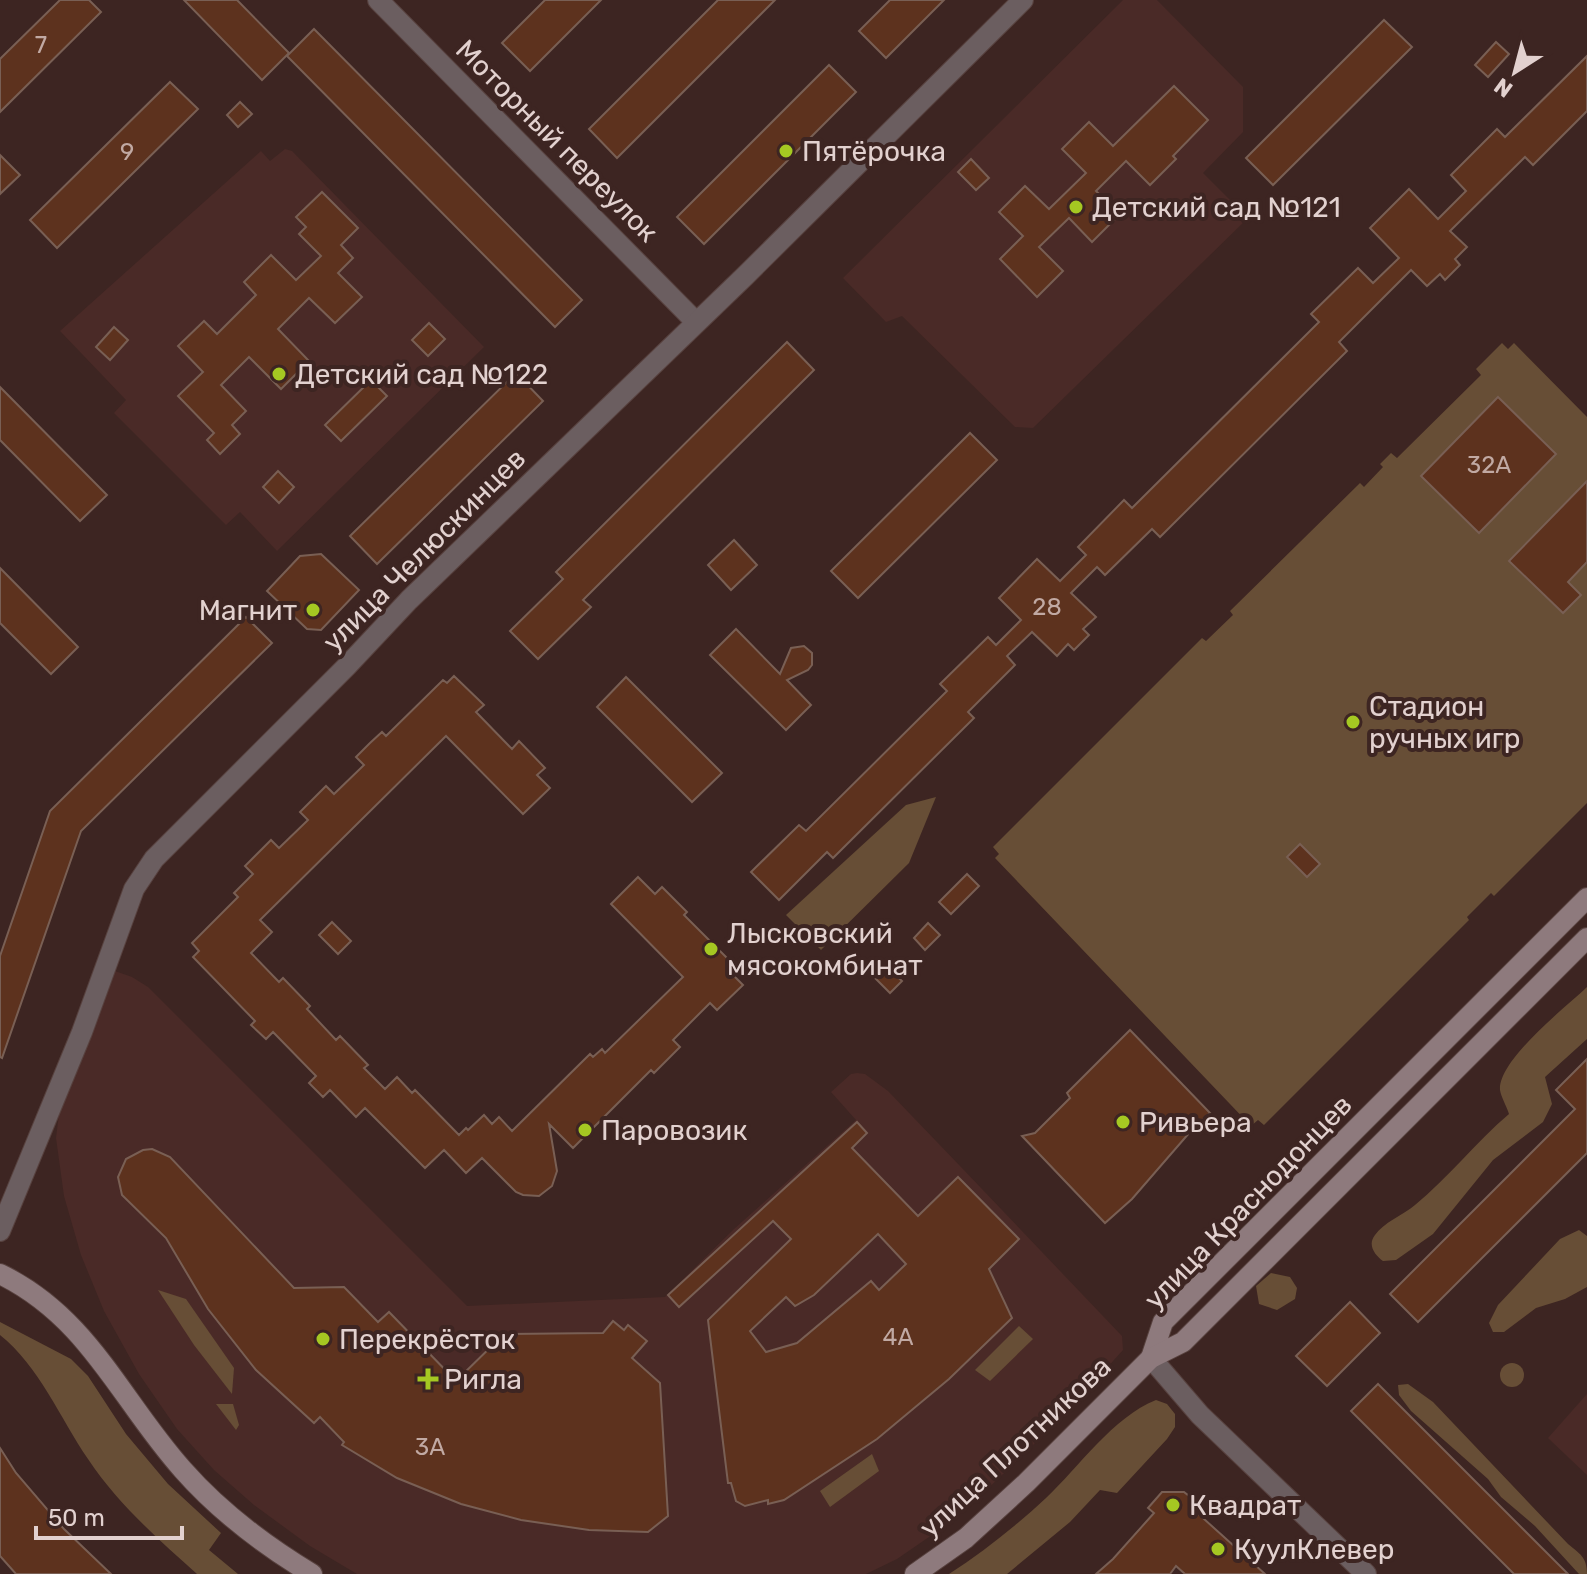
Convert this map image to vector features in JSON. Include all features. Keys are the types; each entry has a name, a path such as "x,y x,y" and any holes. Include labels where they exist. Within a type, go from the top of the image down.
{"main road":[{"name":"улица Краснодонцев","path":"1151,1358 1163,1322 1587,898"},
{"name":"улица Краснодонцев","path":"1151,1358 1183,1342 1587,938"},
{"path":"0,1274 36,1296 77,1331 100,1357 145,1424 208,1497 261,1541 312,1574"},
{"name":"улица Плотникова","path":"915,1574 966,1538 1026,1483 1151,1358"}],"street":[{"name":"Моторный переулок","path":"378,0 696,322"},
{"name":"улица Челюскинцев","path":"0,1231 82,1032 134,889 154,859 409,600 1023,0"},
{"path":"1151,1358 1200,1415 1366,1574"}],"shaded area":[{"name":"Детский сад №121","path":"1123,0 1157,0 1243,87 1243,132 1203,173 1248,218 1033,428 1015,427 902,316 886,322 843,278"},
{"name":"Детский сад №122","path":"285,149 292,151 484,347 277,551 240,512 226,525 114,413 126,400 60,331 261,151 270,161"},
{"name":"Стадион ручных игр","path":"1502,343 1508,349 1514,343 1587,417 1587,803 1494,896 1491,893 1467,917 1469,920 1264,1125 1258,1120 1251,1126 995,858 999,854 993,847 1202,638 1206,641 1233,615 1230,611 1360,483 1364,487 1383,467 1380,464 1391,453 1397,458 1481,375 1476,369"},
{"path":"936,797 909,863 821,950 786,915 906,805"},
{"path":"115,971 148,987 467,1306 665,1297 734,1229 856,1120 831,1092 851,1074 857,1073 865,1074 888,1091 961,1167 1122,1336 1123,1350 1067,1412 972,1504 897,1559 866,1574 357,1574 310,1546 254,1505 214,1470 177,1429 139,1374 104,1311 81,1255 64,1196 56,1138 59,1114"},
{"path":"1587,987 1587,1039 1545,1077 1552,1104 1543,1122 1493,1160 1433,1234 1396,1260 1383,1261 1372,1246 1375,1235 1427,1194 1509,1114 1500,1090 1502,1078 1510,1064 1534,1035"},
{"path":"1579,1230 1587,1236 1587,1287 1565,1299 1536,1308 1504,1332 1493,1332 1489,1323 1498,1305 1560,1239"},
{"path":"1271,1273 1290,1277 1297,1288 1295,1299 1277,1310 1259,1304 1256,1286"},
{"path":"158,1290 186,1299 234,1368 232,1394 194,1345"},
{"path":"0,1322 71,1359 88,1376 126,1434 168,1484 221,1533 209,1550 238,1574 197,1574 125,1506 88,1459 38,1377 0,1335"},
{"path":"1019,1326 1033,1339 990,1381 975,1370"},
{"path":"1512,1363 1523,1370 1524,1375 1517,1386 1512,1387 1501,1380 1500,1375 1507,1364"},
{"path":"1408,1384 1433,1402 1579,1553 1586,1564 1587,1574 1579,1574 1535,1526 1501,1497 1488,1479 1411,1411 1399,1395 1398,1385"},
{"path":"1587,1394 1587,1475 1548,1438"},
{"path":"1156,1400 1167,1404 1175,1414 1175,1427 1117,1493 1100,1490 1070,1522 1007,1574 949,1574 987,1548 1035,1508 1125,1418"},
{"path":"216,1404 233,1404 239,1425 236,1430"},
{"path":"872,1454 879,1471 830,1507 820,1491"}],"building":[{"path":"60,0 89,0 101,12 0,112 0,59"},
{"path":"184,0 237,0 289,53 262,80"},
{"path":"545,0 601,0 530,71 502,43"},
{"path":"718,0 775,0 617,158 589,129"},
{"path":"890,0 944,0 886,58 859,31"},
{"path":"1384,20 1412,47 1273,185 1246,158"},
{"path":"314,29 582,300 555,327 287,56"},
{"path":"1496,42 1509,54 1488,77 1475,65"},
{"path":"1587,56 1587,111 1533,165 1525,157 1450,231 1467,247 1455,259 1460,265 1445,280 1440,274 1427,286 1411,270 1339,342 1347,351 1160,537 1152,529 1105,575 1097,567 1071,593 1096,617 1083,629 1089,635 1074,650 1068,644 1057,656 1032,632 1007,656 1015,665 968,712 974,718 833,858 827,852 779,900 751,872 799,825 806,831 947,691 940,684 988,637 996,645 1021,620 999,598 1037,559 1060,581 1086,555 1078,547 1124,500 1132,508 1319,322 1311,314 1358,268 1373,283 1399,258 1370,228 1409,189 1438,219 1466,191 1451,175 1497,129 1505,137"},
{"path":"829,65 856,92 704,244 677,217"},
{"path":"170,82 198,109 57,248 30,220"},
{"path":"1174,86 1208,120 1150,185 1126,161 1096,191 1120,214 1092,242 1069,218 1039,247 1063,271 1037,297 1000,259 1023,236 999,212 1025,186 1049,209 1086,173 1062,149 1089,122 1113,146"},
{"path":"240,102 252,114 238,127 227,115"},
{"path":"0,155 20,175 0,194"},
{"path":"971,159 989,178 976,190 958,172"},
{"path":"322,192 358,228 341,245 353,258 338,273 362,297 335,323 309,298 278,329 309,361 281,389 249,357 221,385 246,411 232,425 240,434 220,454 207,440 214,433 178,396 203,372 178,346 204,321 217,334 256,295 244,282 271,255 296,280 321,256 299,234 306,227 296,217"},
{"path":"429,323 445,339 428,356 412,340"},
{"path":"114,327 128,340 110,360 96,347"},
{"path":"787,342 814,370 583,600 591,607 538,659 510,631 563,579 556,572"},
{"path":"516,373 543,401 377,564 350,536"},
{"path":"371,380 387,396 341,441 325,425"},
{"path":"0,387 107,495 80,521 0,440"},
{"path":"1498,397 1556,454 1479,533 1421,476"},
{"path":"970,433 997,460 858,598 831,571"},
{"path":"278,471 294,487 279,503 263,487"},
{"path":"1587,481 1587,562 1568,582 1581,595 1563,613 1509,561"},
{"path":"734,540 757,565 731,590 708,565"},
{"name":"Магнит","path":"321,554 359,590 321,630 307,629 267,591 300,556"},
{"path":"0,568 78,647 51,674 0,623"},
{"path":"246,617 272,643 81,831 0,1057 0,956 50,811"},
{"path":"736,629 780,674 791,648 804,646 812,653 812,665 808,670 787,680 811,705 786,730 710,655"},
{"path":"454,676 484,705 476,712 512,749 519,741 545,768 537,775 550,788 523,814 446,736 260,920 272,932 251,953 279,982 283,978 336,1040 340,1036 368,1065 364,1068 385,1089 397,1077 412,1093 415,1090 459,1135 484,1115 492,1124 499,1117 512,1131 590,1054 593,1057 602,1049 605,1053 683,977 611,904 638,877 655,894 662,887 687,912 684,915 740,971 734,976 743,985 717,1010 710,1003 673,1040 680,1047 654,1073 651,1070 573,1148 549,1124 557,1171 552,1186 539,1196 516,1192 482,1158 466,1173 444,1150 425,1168 365,1108 356,1117 330,1090 323,1097 309,1083 316,1076 273,1032 266,1039 251,1025 255,1021 193,957 199,951 192,943 238,897 234,893 253,874 245,866 271,840 279,848 308,820 300,812 326,786 334,794 364,765 356,757 370,743 382,732 386,736 443,680 447,683"},
{"path":"626,677 722,773 692,802 597,707"},
{"path":"1300,844 1320,864 1307,877 1287,857"},
{"path":"967,874 979,886 951,914 939,902"},
{"path":"332,922 351,941 338,954 319,935"},
{"path":"928,923 940,935 925,950 914,938"},
{"path":"886,966 902,981 890,993 874,977"},
{"name":"Ривьера","path":"1130,1030 1210,1113 1132,1199 1105,1223 1022,1136 1035,1133 1070,1098 1067,1093"},
{"path":"1587,1059 1587,1153 1418,1322 1390,1294 1575,1109 1556,1090"},
{"path":"857,1122 867,1133 852,1148 918,1216 958,1177 1019,1239 989,1269 1012,1318 949,1379 877,1439 784,1500 768,1504 768,1500 745,1506 736,1501 731,1483 728,1483 708,1320 791,1239 773,1221 679,1307 668,1295","holes":["878,1234 906,1264 879,1290 871,1281 797,1343 766,1352 750,1331 786,1297 795,1306 814,1295"]},
{"name":"Перекрёсток","path":"152,1149 170,1157 294,1288 344,1287 378,1322 389,1312 456,1381 504,1334 603,1333 613,1321 624,1330 628,1325 647,1341 632,1358 660,1383 668,1516 648,1532 589,1530 521,1520 461,1504 397,1478 342,1445 344,1442 320,1417 314,1423 256,1370 208,1309 166,1238 122,1195 118,1177 126,1159"},
{"path":"1350,1302 1380,1333 1327,1386 1296,1356"},
{"path":"1378,1384 1568,1574 1514,1574 1351,1411"},
{"path":"0,1448 16,1473 64,1529 111,1574 16,1574 0,1556"},
{"path":"1162,1492 1184,1492 1199,1504 1194,1510 1244,1555 1250,1548 1261,1558 1255,1565 1265,1574 1185,1574 1176,1566 1170,1574 1096,1574 1154,1513 1148,1508"}],"place":[{"name":"Пятёрочка","path":"786,151"},
{"name":"Детский сад №121","path":"1076,207"},
{"name":"Детский сад №122","path":"279,374"},
{"name":"Магнит","path":"313,610"},
{"name":"Стадион ручных игр","path":"1353,722"},
{"name":"Лысковский мясокомбинат","path":"711,949"},
{"name":"Ривьера","path":"1123,1122"},
{"name":"Паровозик","path":"585,1130"},
{"name":"Перекрёсток","path":"323,1339"},
{"name":"Ригла","path":"428,1379"},
{"name":"Квадрат","path":"1173,1505"},
{"name":"КуулКлевер","path":"1218,1549"}]}
